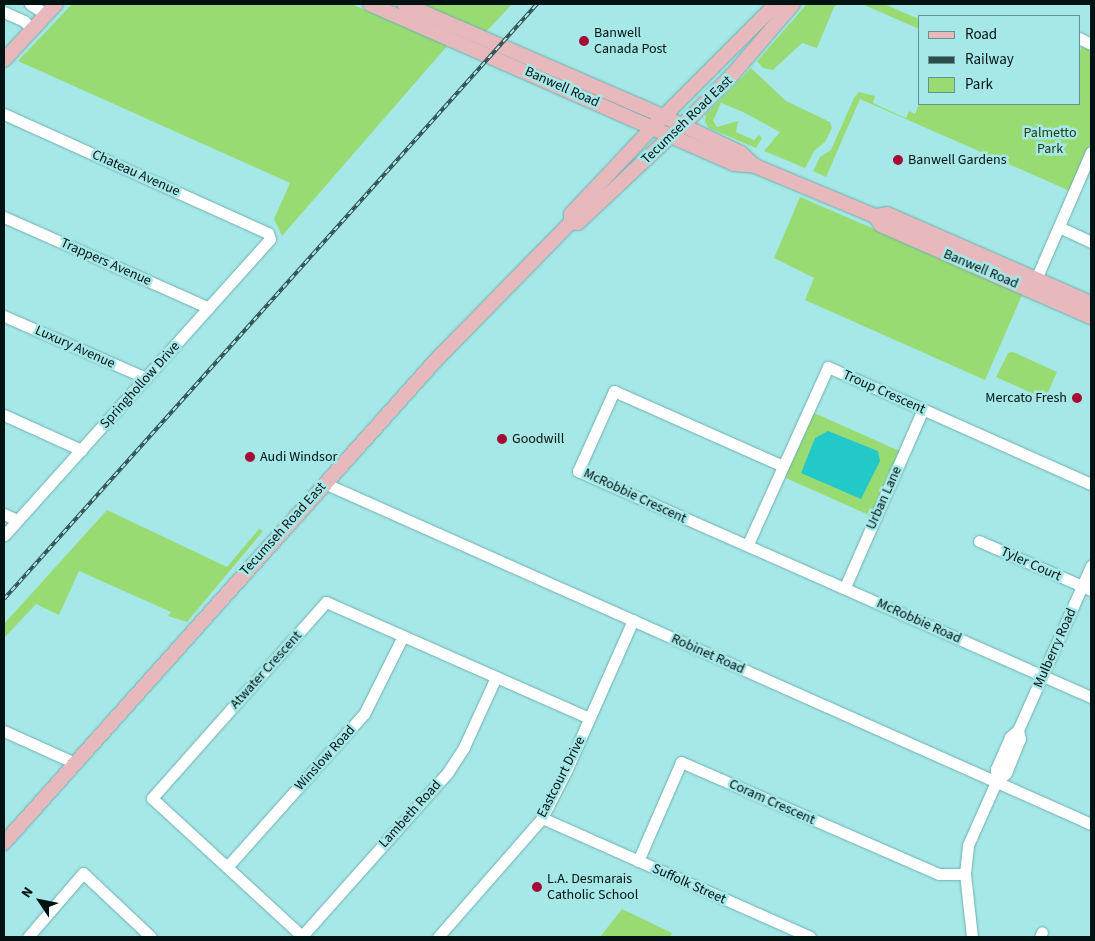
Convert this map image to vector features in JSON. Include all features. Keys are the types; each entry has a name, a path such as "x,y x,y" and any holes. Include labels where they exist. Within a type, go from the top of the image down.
{"main road":[{"path":"4,60 56,4"},
{"name":"Banwell Road","path":"370,4 734,164 755,166 874,216 887,214 1034,284 1091,317"},
{"name":"Banwell Road","path":"404,4 663,116 741,153 755,166"},
{"name":"Tecumseh Road East","path":"4,843 74,762 437,359 571,222 571,214 663,116 776,4"},
{"name":"Tecumseh Road East","path":"571,222 578,223 670,135 682,126 733,74 792,4"},
{"name":"Banwell Road","path":"1034,284 1091,303"}],"street":[{"path":"30,4 46,14"},
{"path":"4,12 24,21 32,29"},
{"name":"Chateau Avenue","path":"4,114 268,233"},
{"path":"1034,284 1091,152"},
{"name":"Trappers Avenue","path":"4,217 209,308"},
{"path":"1059,227 1091,242"},
{"name":"Springhollow Drive","path":"4,535 270,239 268,233"},
{"name":"Luxury Avenue","path":"4,316 146,378"},
{"name":"Troup Crescent","path":"748,544 828,366 1091,484"},
{"name":"McRobbie Crescent","path":"748,544 578,471 614,391 783,466"},
{"name":"Urban Lane","path":"844,587 923,409"},
{"path":"4,415 81,450"},
{"name":"Robinet Road","path":"324,483 1091,824"},
{"path":"4,514 17,520"},
{"name":"Tyler Court","path":"979,541 1087,588"},
{"name":"McRobbie Road","path":"748,544 1091,697"},
{"name":"Mulberry Road","path":"972,937 965,874 968,845 996,782 996,769 1010,737 1018,730 1087,588 1091,566"},
{"name":"Atwater Crescent","path":"303,937 152,798 326,602 590,718"},
{"name":"Eastcourt Drive","path":"438,937 542,818 590,718 632,620"},
{"name":"Winslow Road","path":"227,867 364,714 403,636"},
{"name":"Lambeth Road","path":"303,937 448,772 464,747 496,677"},
{"path":"4,731 74,762"},
{"name":"Coram Crescent","path":"638,861 681,762 939,874 965,874"},
{"name":"Suffolk Street","path":"542,818 810,937"},
{"path":"28,937 83,873 151,937"}],"green space":[{"path":"72,4 351,4 448,45 282,236 274,219 290,183 18,61"},
{"path":"418,4 512,4 486,32"},
{"path":"807,4 839,4 834,7 817,48 802,43 773,70 763,68 757,61"},
{"path":"862,4 884,4 918,19 918,29"},
{"name":"Palmetto Park","path":"1083,44 1091,47 1091,142 1070,191 860,99 826,177 813,171 820,157 831,150 854,98 859,92 875,96 873,103 906,118 909,111 915,114 919,105 1080,105 1080,52"},
{"path":"751,68 786,101 830,122 832,128 825,142 815,150 805,168 764,151 780,132 743,112 721,103 713,121 717,127 738,121 736,132 754,140 759,135 762,138 756,148 709,128 705,122 706,114"},
{"path":"800,197 1023,293 985,380 805,300 814,278 774,258"},
{"path":"1013,352 1057,372 1045,399 996,377 1008,353"},
{"path":"812,412 901,451 872,516 783,477"},
{"path":"107,510 227,567 259,529 263,531 187,622 168,616 171,612 79,571 59,615 36,604 4,638 4,624"},
{"path":"622,909 672,933 670,937 600,937"}],"water":[{"path":"828,431 878,451 880,461 861,499 801,473 815,438"}],"railway":[{"path":"4,599 537,4"}],"place":[{"name":"Banwell Canada Post","path":"584,41"},
{"name":"Banwell Gardens","path":"898,160"},
{"name":"Mercato Fresh","path":"1077,398"},
{"name":"Goodwill","path":"502,439"},
{"name":"Audi Windsor","path":"250,457"},
{"name":"L.A. Desmarais Catholic School","path":"537,887"}]}
